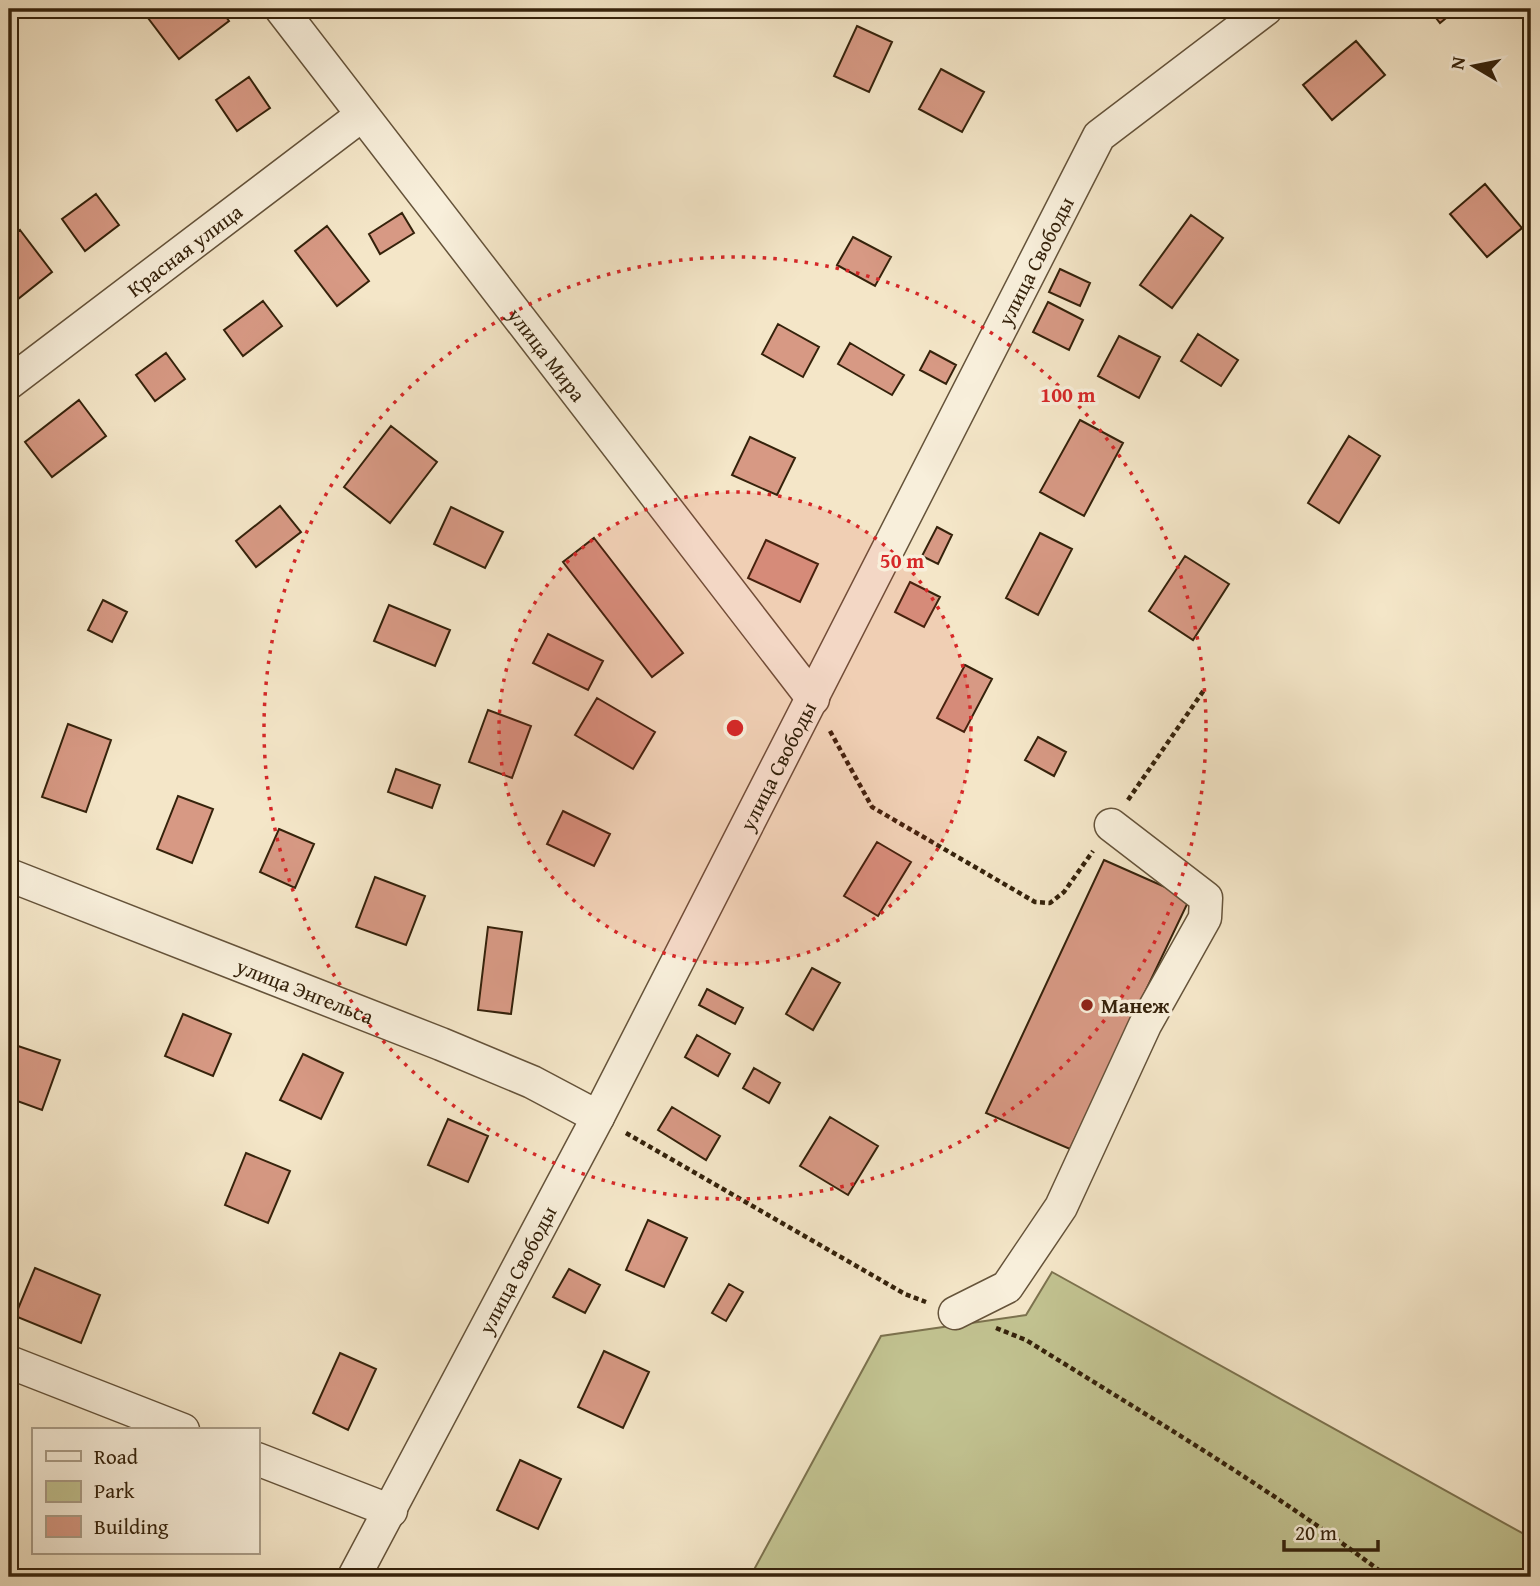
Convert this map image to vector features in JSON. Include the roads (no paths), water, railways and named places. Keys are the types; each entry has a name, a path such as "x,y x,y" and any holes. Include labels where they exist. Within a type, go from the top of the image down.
{"street":[{"name":"улица Мира","path":"281,9 813,699"},
{"name":"улица Свободы","path":"354,1577 598,1117 1099,136 1266,9"},
{"name":"Красная улица","path":"9,383 362,115"},
{"path":"955,1313 1007,1287 1060,1206 1145,1025 1205,918 1206,898 1111,825"},
{"name":"улица Энгельса","path":"9,875 441,1044 532,1082 598,1117"},
{"path":"9,1362 178,1428"},
{"path":"259,1460 391,1511"}],"place":[{"name":"Манеж","path":"1087,1005"}]}
